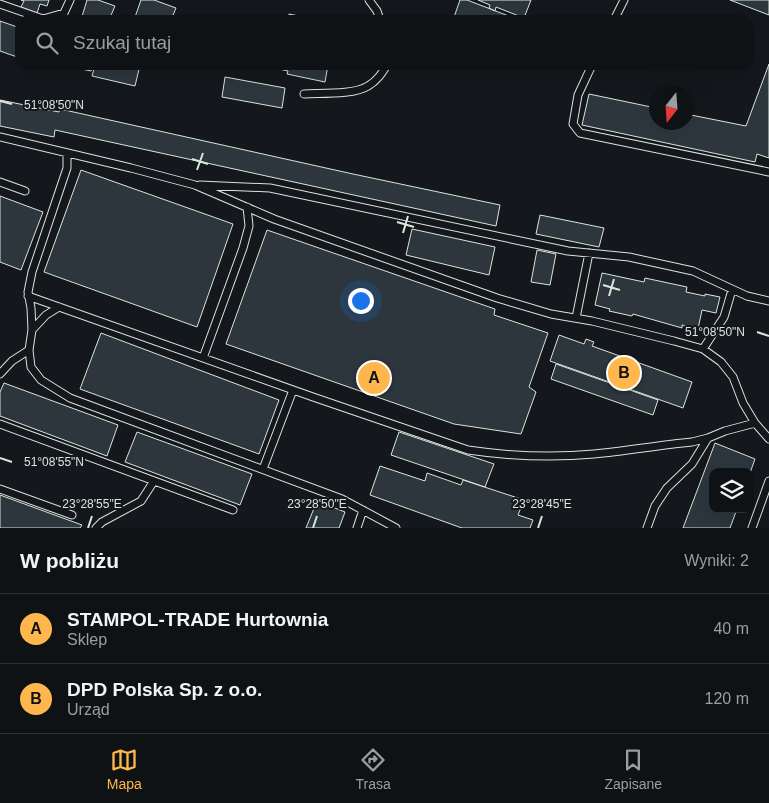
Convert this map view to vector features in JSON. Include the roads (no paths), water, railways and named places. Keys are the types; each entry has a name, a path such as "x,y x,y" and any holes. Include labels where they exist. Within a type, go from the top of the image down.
{"lane":[{"path":"57,15 64,13 70,0"},
{"path":"369,0 378,15"},
{"path":"616,15 624,0"},
{"path":"0,4 32,15"},
{"path":"304,94 350,92 368,87 384,70"},
{"path":"590,70 578,95 573,124 580,133 769,172"},
{"path":"0,137 195,185 274,220 497,298 552,314 576,318 703,349 721,362 733,377 743,403 755,424 769,439"},
{"path":"67,153 67,168 32,272 28,292 32,330 29,350 31,367 41,380 70,398 342,499 396,528"},
{"path":"0,182 25,191"},
{"path":"195,185 270,188 559,249 629,257 692,270 746,296 769,302"},
{"path":"203,358 243,248 249,226 247,207"},
{"path":"576,318 589,253"},
{"path":"703,349 724,317 732,290"},
{"path":"28,296 460,447 494,454 525,456 592,454 692,442 724,431 755,424"},
{"path":"32,330 46,315 59,306"},
{"path":"0,374 12,361 29,350"},
{"path":"263,469 293,390"},
{"path":"0,424 233,510"},
{"path":"647,528 655,506 667,488 692,464 708,438"},
{"path":"96,528 102,522 141,501 154,481"},
{"path":"752,528 769,481"},
{"path":"0,489 72,515"},
{"path":"356,528 364,510"}],"place":[{"name":"DPD Polska Sp. z o.o.","path":"624,373"},
{"name":"STAMPOL-TRADE Hurtownia","path":"374,378"}]}
